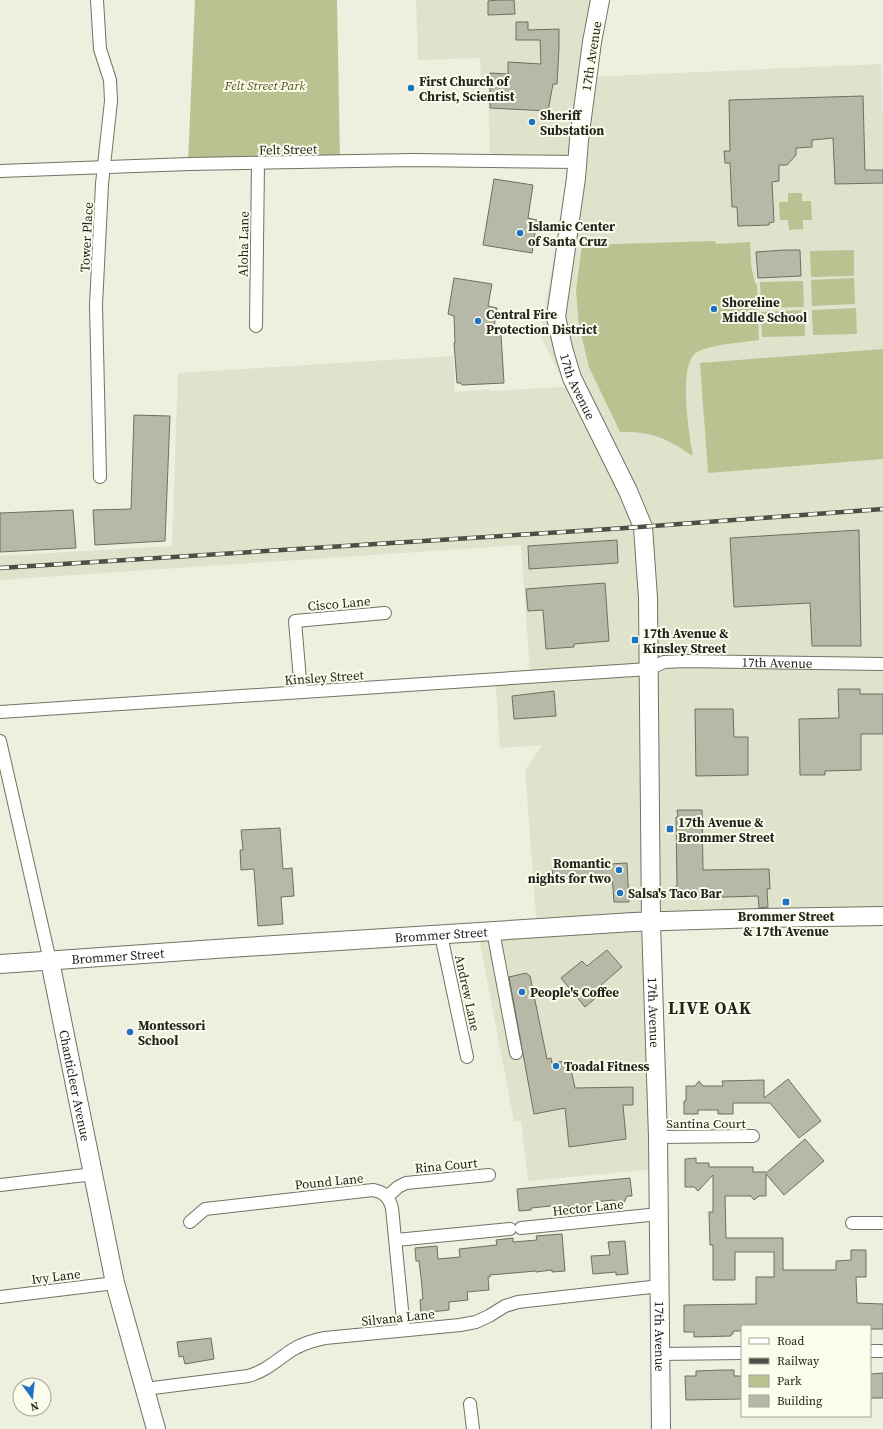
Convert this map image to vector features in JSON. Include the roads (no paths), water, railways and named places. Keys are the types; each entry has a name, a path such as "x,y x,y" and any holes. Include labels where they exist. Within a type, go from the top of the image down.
{"main road":[{"name":"17th Avenue","path":"600,0 592,42 579,140 576,178 556,317 572,378 628,491 643,527 648,598 651,922 658,1137 661,1429"},
{"name":"Brommer Street","path":"0,964 258,946 651,922 883,916"},
{"name":"Chanticleer Avenue","path":"50,961 115,1283 156,1429"}],"street":[{"name":"Tower Place","path":"98,0 100,49 110,80 111,101 104,166 96,305 100,477"},
{"name":"Felt Street","path":"0,171 104,166 413,160 578,162"},
{"name":"Aloha Lane","path":"256,326 258,163"},
{"name":"Cisco Lane","path":"300,692 295,621 385,613"},
{"name":"17th Avenue","path":"649,669 664,662 685,661 883,664"},
{"name":"Kinsley Street","path":"0,712 649,669"},
{"name":"Chanticleer Avenue","path":"0,741 50,961"},
{"path":"493,931 516,1053"},
{"name":"Andrew Lane","path":"441,935 467,1057"},
{"name":"Santina Court","path":"658,1137 753,1136"},
{"path":"0,1185 94,1174"},
{"name":"Rina Court","path":"387,1197 398,1187 406,1183 489,1175"},
{"name":"Pound Lane","path":"190,1222 205,1209 373,1190 384,1193 387,1197"},
{"path":"387,1197 392,1208 404,1330"},
{"name":"Hector Lane","path":"396,1240 659,1214"},
{"path":"852,1223 883,1223"},
{"name":"Ivy Lane","path":"0,1297 115,1283"},
{"name":"Silvana Lane","path":"145,1389 248,1376 263,1371 292,1351 316,1340 476,1322 505,1306 526,1300 660,1286"},
{"path":"871,1351 883,1351"},
{"path":"660,1354 741,1353"},
{"path":"470,1404 473,1429"}],"railway":[{"path":"0,568 626,528 883,509"}],"place":[{"name":"First Church of Christ, Scientist","path":"411,88"},
{"name":"Sheriff Substation","path":"532,122"},
{"name":"Islamic Center of Santa Cruz","path":"520,233"},
{"name":"Shoreline Middle School","path":"714,309"},
{"name":"Central Fire Protection District","path":"478,321"},
{"name":"17th Avenue & Kinsley Street","path":"635,640"},
{"name":"17th Avenue & Brommer Street","path":"670,829"},
{"name":"Romantic nights for two","path":"619,870"},
{"name":"Salsa's Taco Bar","path":"620,893"},
{"name":"Brommer Street & 17th Avenue","path":"786,902"},
{"name":"People's Coffee","path":"522,992"},
{"name":"Montessori School","path":"130,1032"},
{"name":"Toadal Fitness","path":"556,1066"}],"district":[{"name":"LIVE OAK","path":"710,1008"}],"park label":[{"name":"Felt Street Park","path":"265,85"}]}
